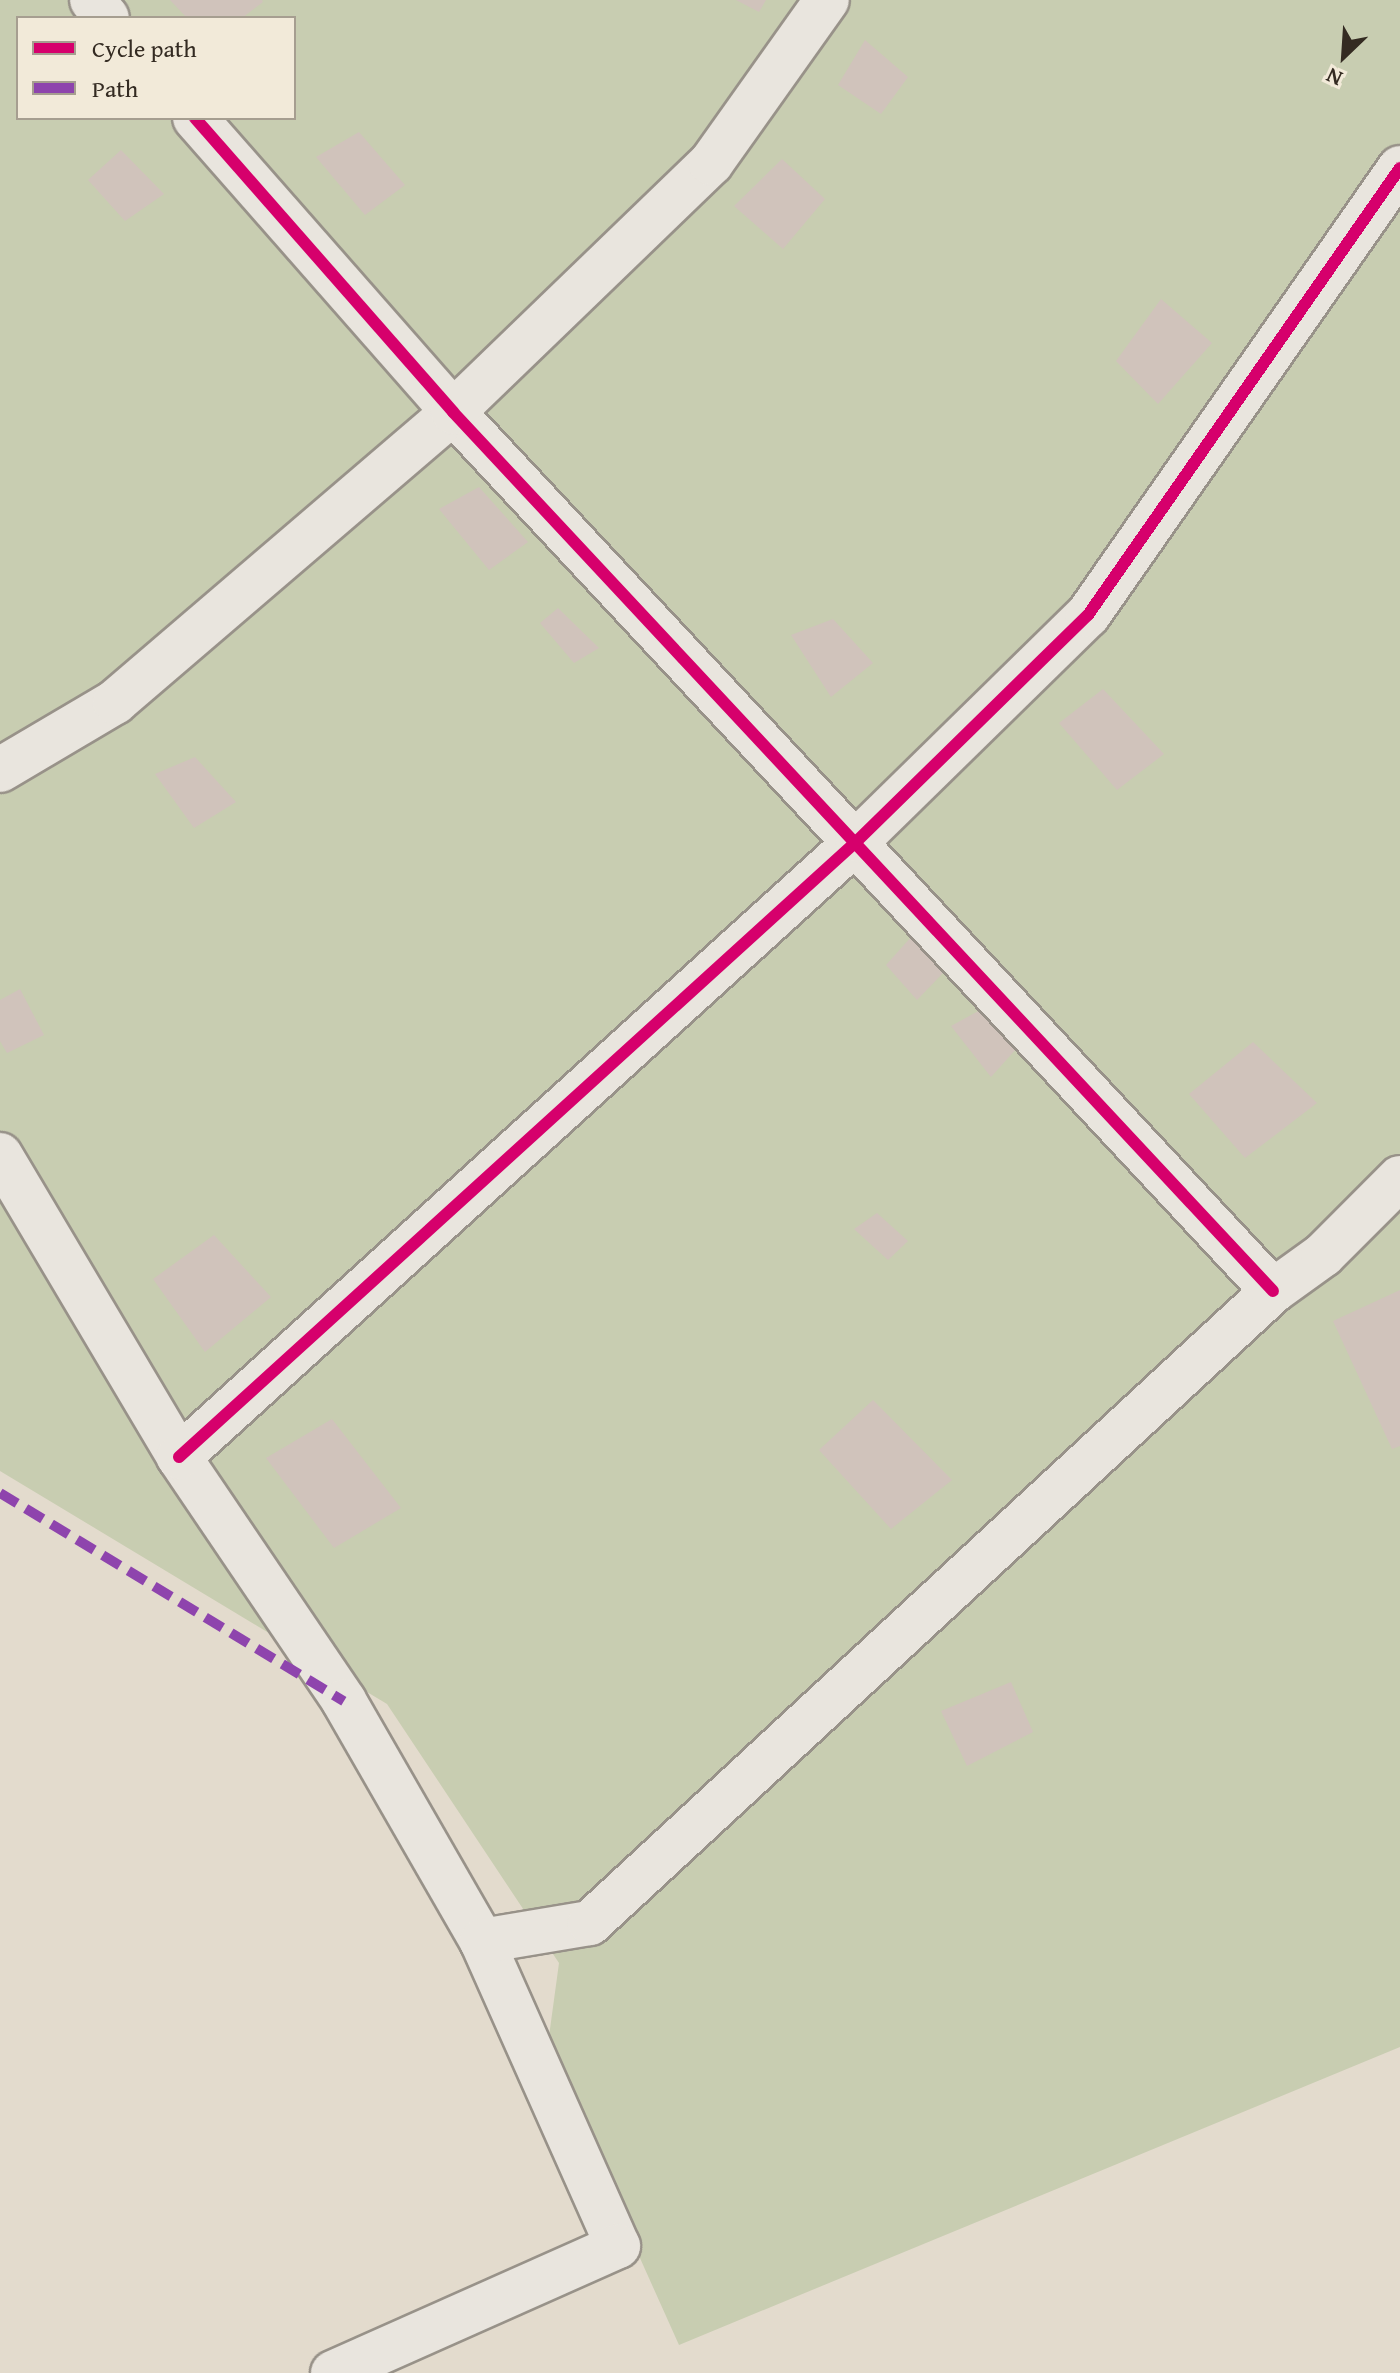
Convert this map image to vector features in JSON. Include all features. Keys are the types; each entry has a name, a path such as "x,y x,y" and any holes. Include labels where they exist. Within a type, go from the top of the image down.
{"street":[{"path":"92,0 105,16"},
{"path":"0,770 115,702 453,412 711,163 827,0"},
{"path":"197,120 453,412 858,840 1273,1291"},
{"path":"179,1457 858,840 1088,615 1400,168"},
{"path":"0,1155 179,1457 344,1701 482,1941 618,2246 333,2373"},
{"path":"482,1941 590,1923 1273,1291 1323,1255 1400,1178"}],"green space":[{"path":"0,0 1400,0 1400,2047 679,2345 547,2051 559,1963 387,1704 0,1471"}],"building":[{"path":"170,0 263,2 245,16 185,16"},
{"path":"736,0 766,0 759,12"},
{"path":"865,40 908,77 881,114 838,85"},
{"path":"359,132 405,185 365,215 316,157"},
{"path":"121,150 164,194 125,221 88,180"},
{"path":"782,159 825,199 783,249 734,206"},
{"path":"1161,299 1212,343 1158,404 1116,361"},
{"path":"479,487 528,542 489,570 439,509"},
{"path":"558,608 599,648 574,663 540,623"},
{"path":"833,619 873,663 831,697 791,635"},
{"path":"1103,689 1164,754 1117,790 1059,723"},
{"path":"195,757 236,802 194,828 155,774"},
{"path":"912,936 945,971 917,1000 886,965"},
{"path":"20,989 44,1035 7,1053 0,1041 0,1000"},
{"path":"982,1009 1017,1048 991,1077 951,1026"},
{"path":"1253,1042 1317,1103 1245,1158 1189,1094"},
{"path":"877,1213 908,1241 888,1260 854,1229"},
{"path":"214,1235 271,1297 205,1352 153,1279"},
{"path":"1400,1290 1400,1446 1392,1449 1333,1321"},
{"path":"873,1400 952,1480 891,1529 819,1450"},
{"path":"332,1419 401,1508 334,1548 266,1458"},
{"path":"1011,1682 1033,1732 967,1766 941,1711"}],"marked path":[{"path":"0,1493 344,1701"}],"cycle path":[{"path":"197,120 453,412 1273,1291"},
{"path":"179,1457 858,840 1088,615 1400,168"}]}
